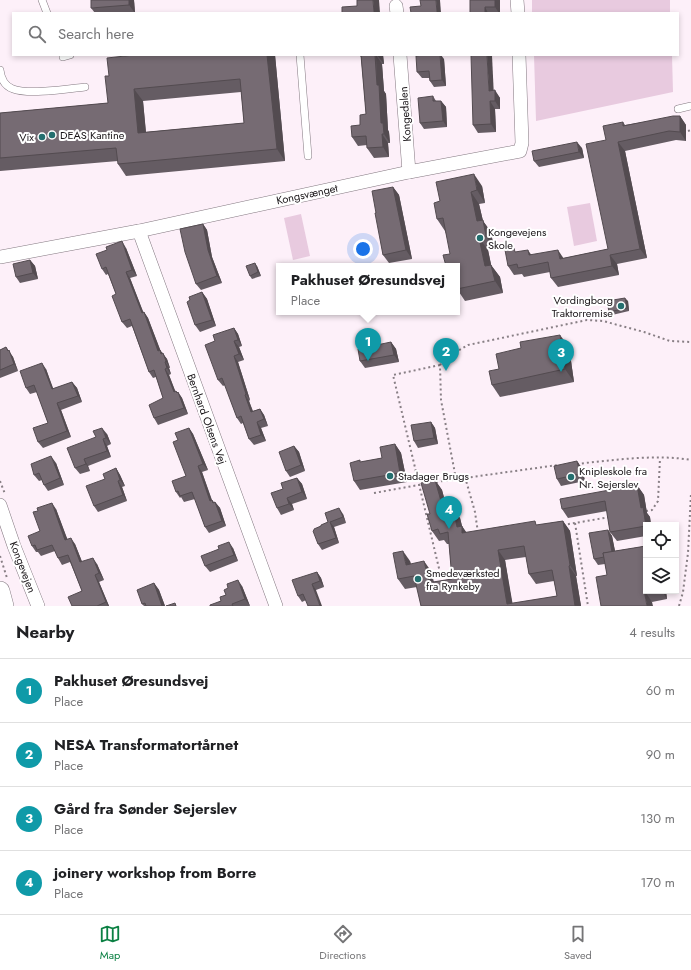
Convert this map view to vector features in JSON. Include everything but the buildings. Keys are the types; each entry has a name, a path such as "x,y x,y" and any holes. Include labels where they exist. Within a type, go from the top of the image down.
{"street":[{"path":"517,0 518,12"},
{"name":"Kongedalen","path":"400,56 409,172"},
{"name":"Kongsvænget","path":"0,257 139,231 409,172 520,151 522,143 519,56"},
{"name":"Bernhard Olsens Vej","path":"139,231 276,606"},
{"name":"Kongevejen","path":"0,505 14,546 38,606"}],"lane":[{"path":"42,0 47,12"},
{"path":"300,56 308,156"},
{"path":"0,70 2,80 12,89 35,92 85,87"},
{"path":"678,109 691,106"}],"path":[{"path":"443,586 393,375 440,365 447,357 468,345 587,320 603,321 670,341 691,342"},
{"path":"440,365 441,400 456,479"},
{"path":"574,464 624,459 678,457 691,460"},
{"path":"645,512 652,510 658,501 660,458"},
{"path":"434,483 559,465"},
{"path":"465,478 475,512 479,539"},
{"path":"374,492 426,484"},
{"path":"679,606 683,592 688,553 691,493"},
{"path":"560,525 614,517"},
{"path":"575,523 588,606"}],"shaded area":[{"path":"532,0 670,0 670,12 532,12"},
{"path":"534,56 672,56 673,92 536,121"},
{"path":"590,203 597,241 574,246 567,207"},
{"path":"301,214 310,256 293,260 284,218"}],"place":[{"name":"DEAS Kantine","path":"52,135"},
{"name":"Vix","path":"42,137"},
{"name":"Kongevejens Skole","path":"480,238"},
{"name":"Vordingborg Traktorremise","path":"621,306"},
{"name":"Pakhuset Øresundsvej","path":"368,361"},
{"name":"NESA Transformatortårnet","path":"446,371"},
{"name":"Gård fra Sønder Sejerslev","path":"561,372"},
{"name":"Stadager Brugs","path":"390,476"},
{"name":"Knipleskole fra Nr. Sejerslev","path":"571,477"},
{"name":"joinery workshop from Borre","path":"449,529"},
{"name":"Smedeværksted fra Rynkeby","path":"418,579"}]}
